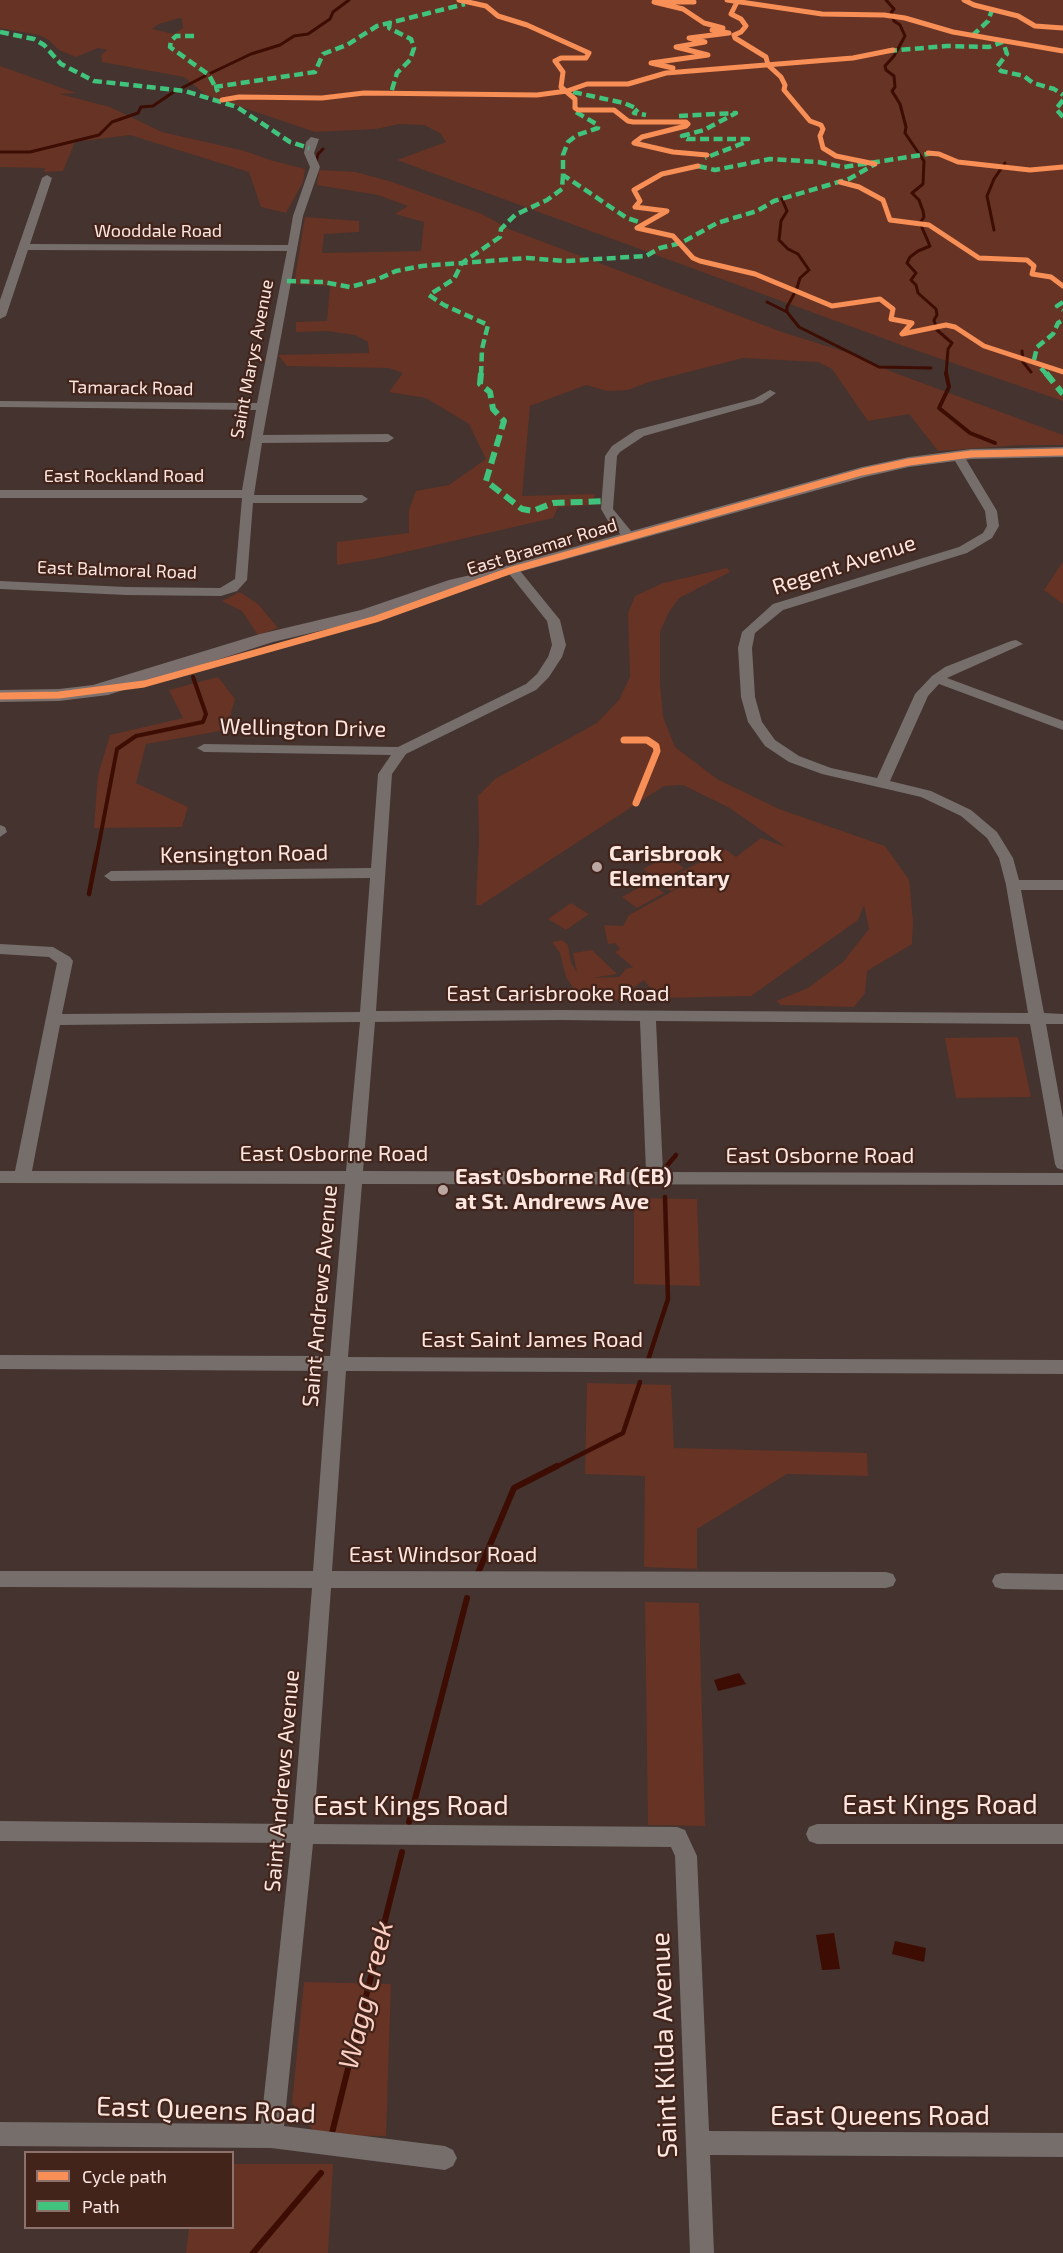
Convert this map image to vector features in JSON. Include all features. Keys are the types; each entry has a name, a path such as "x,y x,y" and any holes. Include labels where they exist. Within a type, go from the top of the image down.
{"street":[{"name":"Saint Marys Avenue","path":"232,588 243,576 248,497 256,440 298,216 315,167 309,153 311,142 314,139"},
{"path":"0,316 48,178"},
{"name":"Wooddale Road","path":"24,247 292,248"},
{"path":"630,537 612,518 607,509 611,456 622,443 640,433 758,401 770,393"},
{"name":"Tamarack Road","path":"0,404 262,407"},
{"path":"628,425 640,433"},
{"path":"256,440 388,438"},
{"name":"East Braemar Road","path":"0,696 59,695 144,684 376,619 512,570 862,472 958,456 1008,452 1063,452"},
{"name":"Regent Avenue","path":"958,456 991,511 993,526 988,535 963,550 778,607 749,632 745,648 748,697 756,722 770,743 794,759 827,771 926,794 966,813 992,835 1006,858 1013,885 1063,1164"},
{"name":"East Rockland Road","path":"0,494 362,499"},
{"name":"Saint Andrews Avenue","path":"271,2136 303,1834 338,1363 368,1017 384,774 401,751 531,687 542,677 555,657 559,645 553,620 512,570"},
{"name":"East Balmoral Road","path":"0,585 126,591 220,592 232,588"},
{"path":"882,783 922,694 950,670 1017,644"},
{"path":"937,679 1063,726"},
{"name":"Wellington Drive","path":"204,748 401,751"},
{"name":"Kensington Road","path":"111,876 378,873"},
{"path":"1013,885 1063,885"},
{"path":"0,948 53,952 65,961 22,1177"},
{"path":"648,1016 655,1178"},
{"name":"East Carisbrooke Road","path":"53,1020 648,1016 1063,1019"},
{"name":"East Osborne Road","path":"0,1177 1063,1179"},
{"name":"East Saint James Road","path":"0,1362 1063,1367"},
{"name":"East Windsor Road","path":"0,1579 886,1580"},
{"path":"1002,1581 1063,1582"},
{"name":"East Kings Road","path":"0,1831 677,1837"},
{"name":"East Kings Road","path":"817,1834 1063,1834"},
{"name":"Saint Kilda Avenue","path":"677,1837 686,1856 702,2253"},
{"name":"East Queens Road","path":"0,2134 271,2136 446,2158"},
{"name":"East Queens Road","path":"696,2143 1063,2145"}],"shaded area":[{"path":"0,0 1063,0 1063,401 915,350 397,160 446,142 440,133 424,125 399,124 376,129 315,132 206,95 184,77 102,62 101,55 107,50 98,48 76,57 59,50 49,40 39,35 0,28","holes":["182,19 183,28 174,34 152,29 159,24"]},
{"path":"0,66 76,93 60,94 110,107 162,132 245,151 305,169 303,182 286,213 261,207 249,172 130,135 75,142 63,171 44,172 45,168 0,167"},
{"path":"319,170 356,172 392,182 482,214 509,229 782,332 849,353 895,373 1063,435 1063,445 1020,445 938,451 909,414 868,421 832,369 818,362 743,358 649,382 628,390 607,391 586,385 530,406 522,496 595,494 592,505 558,507 553,518 379,558 337,565 337,542 409,533 409,510 416,491 449,485 486,459 469,424 426,398 389,392 403,373 389,368 287,366 278,355 369,353 368,342 355,335 327,331 296,332 296,322 327,321 330,286 294,284 305,217 359,221 359,232 324,234 322,253 421,251 424,222 395,214 408,206 378,195 317,185"},
{"path":"1063,562 1063,604 1044,590"},
{"path":"727,568 730,572 679,598 669,612 660,632 663,717 675,747 717,779 779,809 885,846 909,880 913,921 912,944 867,971 865,993 854,1007 781,1005 776,1001 808,988 843,962 869,929 864,905 858,920 751,996 659,998 644,980 615,1001 602,1000 575,991 566,977 560,953 552,942 562,940 568,945 571,963 577,972 573,953 592,950 617,974 592,978 619,977 626,969 633,967 615,952 620,949 615,943 608,944 604,925 623,926 629,915 706,873 671,891 660,883 725,849 736,857 761,838 786,847 728,807 683,785 664,786 481,905 476,905 479,840 478,796 495,779 597,723 619,700 630,677 628,613 635,596 663,583"},
{"path":"240,592 258,604 278,628 258,635 242,611 222,601"},
{"path":"218,677 235,699 226,730 146,744 136,783 188,807 182,827 94,828 98,775 110,735 183,718 169,690"},
{"path":"667,856 684,868 660,881 643,869"},
{"path":"649,882 664,893 637,908 622,897"},
{"path":"571,903 589,914 566,930 548,919"},
{"path":"1018,1037 1031,1097 956,1098 945,1038"},
{"path":"634,1198 697,1199 700,1286 634,1284"},
{"path":"587,1383 671,1385 674,1448 867,1453 868,1476 787,1474 697,1529 697,1569 644,1567 645,1476 585,1474"},
{"path":"645,1602 699,1603 705,1826 648,1825"},
{"path":"739,1673 746,1684 718,1691 714,1680"},
{"path":"834,1933 840,1969 822,1970 816,1935"},
{"path":"895,1941 926,1948 924,1962 892,1954"},
{"path":"304,1982 391,1984 386,2136 317,2135 292,2103"},
{"path":"234,2164 333,2164 328,2253 186,2253 189,2229 234,2229"}],"waterway":[{"path":"211,73 251,54 280,45 294,36 308,34 330,19 333,12 349,0"},
{"path":"886,0 894,9 891,13 894,21 900,25 905,36 894,56 885,66 886,70 894,76 895,87 892,91 900,104 906,127 905,133 924,161 923,184 912,193 919,200 923,211 924,217 920,223 930,246 918,251 910,257 907,263 916,273 911,280 916,285 918,293 936,309 937,315 934,320 937,330 952,343 948,349 946,374"},
{"path":"182,88 205,76"},
{"path":"0,152 30,152 99,135 112,122 138,113 141,107 153,106 175,91"},
{"path":"316,162 318,154 323,149"},
{"path":"994,230 987,196 994,179 1005,163"},
{"path":"782,199 787,211 781,221 779,240 788,249 798,254 809,270 800,278 796,291"},
{"path":"787,312 787,307 794,294"},
{"path":"767,302 787,312"},
{"path":"787,312 799,327 879,367 931,368"},
{"path":"1022,351 1023,362 1031,372"},
{"path":"946,374 949,387 939,408 970,433 995,443"},
{"path":"97,854 117,749 136,736 203,722 206,714 193,677"},
{"path":"89,894 97,853"},
{"name":"Wagg Creek","path":"665,1176 665,1168 676,1155"},
{"name":"Wagg Creek","path":"648,1360 668,1299 665,1197"},
{"name":"Wagg Creek","path":"554,1468 623,1433 640,1382"},
{"name":"Wagg Creek","path":"478,1573 514,1488 557,1466"},
{"name":"Wagg Creek","path":"409,1822 467,1598"},
{"name":"Wagg Creek","path":"331,2137 402,1852"},
{"name":"Wagg Creek","path":"253,2253 321,2173"}],"marked path":[{"path":"214,87 315,72 323,54 347,45 377,26 465,4"},
{"path":"972,36 988,21 992,10"},
{"path":"390,21 389,28 411,39 414,48 410,60 397,73 391,93"},
{"path":"0,32 34,39 44,45 61,64 94,81 185,91 237,107 290,142 309,148"},
{"path":"194,36 176,36 171,41 170,47 209,75 218,92"},
{"path":"888,51 947,46 989,47 1003,42 1007,54 997,67 1001,71 1024,76 1033,83 1054,89 1063,95"},
{"path":"573,92 624,103 638,109 634,113 646,115"},
{"path":"1063,100 1056,109 1063,117"},
{"path":"576,112 598,125 598,128 577,135 568,142 563,155 563,175 627,218 642,223"},
{"path":"679,116 736,113 704,130 682,136 687,139 748,139 746,142 705,158"},
{"path":"698,166 715,170 770,159 818,162 844,167 934,153"},
{"path":"287,281 323,282 350,287 376,280 396,271 422,266 527,258 566,261 646,256 660,248 681,243 717,223 757,211 774,201 849,179 875,164"},
{"path":"563,175 562,189 547,200 515,215 501,229 500,237 462,263 454,279 429,295 444,305 488,325 482,349 480,384 490,392 493,409 504,421 486,481 522,509 533,511 553,503 606,501"},
{"path":"1063,302 1057,306 1063,310"},
{"path":"1034,360 1037,347 1053,334 1058,323 1063,320"},
{"path":"1041,368 1063,394"}],"cycle path":[{"path":"459,0 486,6 498,16 527,25 589,53 586,58 561,58 555,61 563,72 561,87 575,99 575,108 578,110 614,110 628,121 633,122 686,122 688,124 686,126 642,137 634,143 673,152 707,155"},
{"path":"673,68 651,63 708,55 676,47 705,42 689,38 729,33 712,30 723,28 704,23 683,9 654,2 694,2 688,0"},
{"path":"727,0 822,14 884,15 905,18 953,32 1063,51"},
{"path":"964,0 974,5 1018,16 1035,26 1063,28"},
{"path":"737,2 731,14 741,19 746,26 734,35 735,38 766,57 768,65 781,77 785,85 784,90 810,121 821,125 823,129 820,136 823,148 836,156 875,164"},
{"path":"222,100 239,97 322,98 364,93 537,95 567,91 587,84 628,84 666,73 853,58 893,50"},
{"path":"928,153 939,154 958,162 1030,170 1063,167"},
{"path":"698,166 662,174 634,190 640,201 635,207 667,211 637,228 673,236 693,258 700,261 755,274 832,306 880,299 893,309 891,319 912,323 902,334 946,325 955,327 984,346 1063,372"},
{"path":"840,182 859,187 883,200 890,220 929,225 979,258 1027,260 1034,266 1032,274 1051,277 1063,286"},
{"path":"0,696 59,695 144,684 376,619 512,570 862,472 909,462 971,454 1063,452"},
{"path":"624,740 647,740 656,746 657,751 636,803"}],"place":[{"name":"Carisbrook Elementary","path":"597,867"},
{"name":"East Osborne Rd (EB) at St. Andrews Ave","path":"443,1190"}]}
